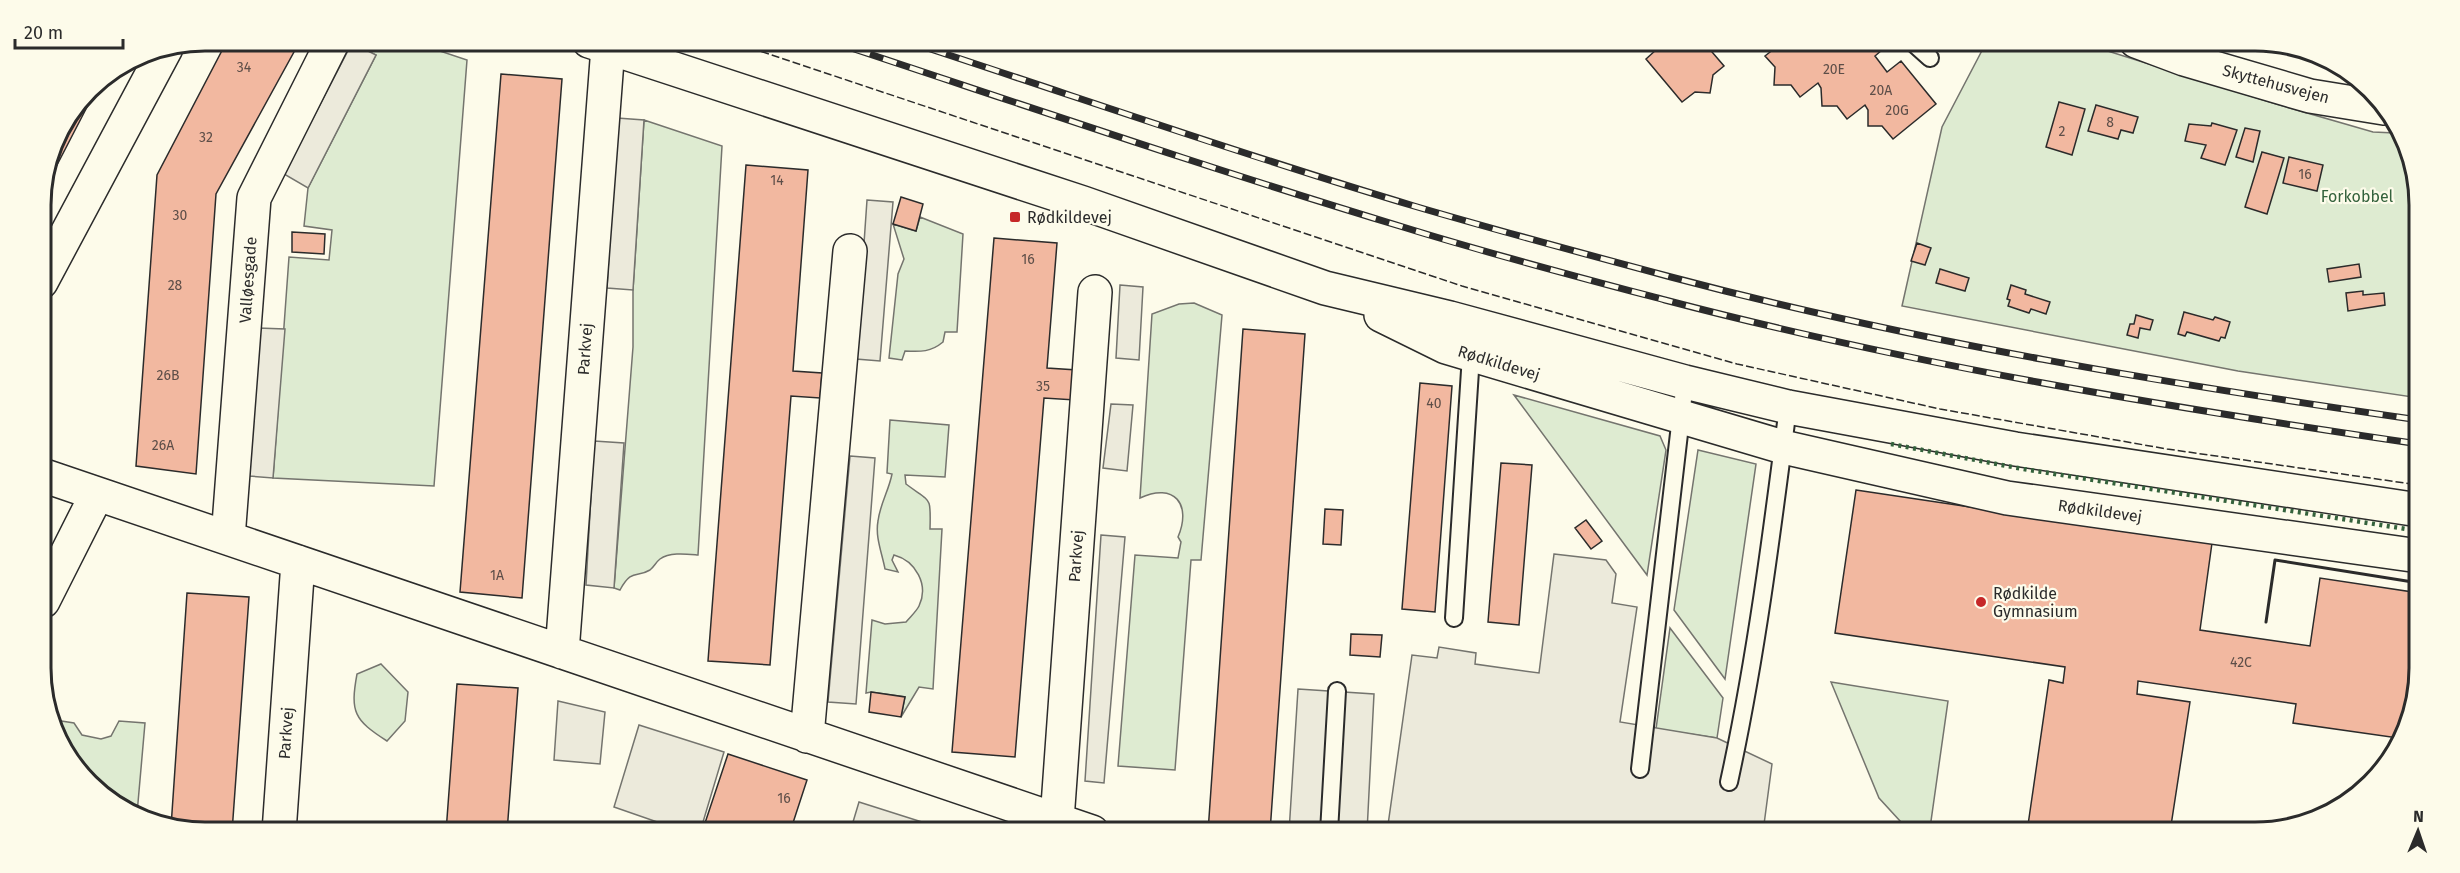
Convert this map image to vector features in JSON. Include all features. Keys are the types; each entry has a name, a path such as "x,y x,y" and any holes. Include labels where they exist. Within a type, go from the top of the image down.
{"street":[{"name":"Valløesgade","path":"228,538 254,198 328,51"},
{"name":"Parkvej","path":"562,652 598,51"},
{"name":"Rødkildevej","path":"620,51 846,123 1325,288 1450,318 1685,382 1788,407 2015,449 2409,508"},
{"name":"Skyttehusvejen","path":"2164,51 2310,96 2373,106"},
{"path":"51,263 161,57"},
{"path":"807,735 850,251"},
{"name":"Rødkildevej","path":"1325,288 1446,347 1783,447 2007,498 2409,555"},
{"name":"Parkvej","path":"1057,820 1095,292"},
{"path":"51,478 1063,822"},
{"path":"51,585 97,494"},
{"name":"Parkvej","path":"280,822 298,562"}],"lane":[{"path":"1923,51 1930,58"},
{"path":"1454,618 1471,355"},
{"path":"1640,769 1685,382"},
{"path":"1729,782 1750,671 1788,407"},
{"path":"1330,822 1337,691"}],"green space":[{"path":"368,51 440,51 467,60 434,486 273,478 289,257 329,260 332,230 304,226 308,188 376,55"},
{"name":"Forkobbel","path":"1982,51 2108,51 2276,104 2373,132 2391,133 2401,156 2408,185 2409,397 2238,371 1902,306 1942,127"},
{"path":"644,120 722,146 698,555 668,555 659,560 650,570 631,576 620,590 614,588 633,347 633,290"},
{"path":"920,217 963,234 957,332 945,332 943,342 930,350 905,351 902,360 889,358 898,274 904,259 893,224 916,231"},
{"path":"1194,303 1222,315 1201,560 1191,560 1175,770 1118,766 1135,555 1178,558 1181,542 1178,537 1183,515 1177,499 1162,493 1140,498 1152,314 1179,304"},
{"path":"1514,395 1660,436 1666,450 1647,575"},
{"path":"890,420 949,425 945,477 905,475 906,484 928,501 930,529 942,529 933,689 919,687 901,717 905,697 866,693 872,620 885,624 906,622 919,606 922,598 921,582 909,563 894,555 892,560 898,572 885,569 878,539 879,515 892,474 887,473"},
{"path":"1698,450 1756,464 1725,679 1674,610"},
{"path":"1670,628 1723,698 1717,738 1656,729"},
{"path":"381,664 408,692 405,721 387,741 361,721 354,698 357,674"},
{"path":"1831,682 1948,701 1931,822 1901,822 1879,798"},
{"path":"61,721 74,723 82,735 101,739 111,736 119,721 145,723 138,806 111,790 96,777 72,745"}],"shaded area":[{"path":"348,51 368,51 376,55 308,188 284,174"},
{"path":"617,118 644,120 633,290 607,288"},
{"path":"867,200 893,202 880,361 856,359"},
{"path":"1120,285 1143,287 1139,360 1116,358"},
{"path":"258,328 285,329 273,478 249,476"},
{"path":"1111,404 1133,405 1127,471 1103,468"},
{"path":"594,441 624,443 614,588 586,585"},
{"path":"850,456 875,458 856,704 828,702"},
{"path":"1101,535 1125,537 1104,783 1085,781"},
{"path":"1554,554 1606,560 1616,574 1612,603 1637,607 1620,722 1717,738 1772,764 1764,822 1388,822 1412,655 1437,658 1439,647 1476,653 1475,664 1539,673"},
{"path":"1298,689 1374,694 1368,822 1290,822"},
{"path":"558,701 605,712 600,764 554,760"},
{"path":"639,725 724,752 703,822 657,822 614,807"},
{"path":"859,802 922,822 853,822"}],"building":[{"path":"222,51 295,51 216,194 196,474 136,466 157,175"},
{"path":"1655,51 1711,51 1724,66 1713,75 1710,93 1695,92 1682,102 1646,59"},
{"path":"1771,51 1881,51 1875,56 1887,72 1901,61 1936,104 1893,139 1882,126 1868,126 1868,110 1865,105 1847,119 1837,106 1822,106 1821,88 1818,83 1800,97 1791,85 1774,85 1775,67 1765,56"},
{"path":"501,74 562,79 522,598 460,592"},
{"path":"2059,102 2085,109 2072,155 2046,147"},
{"path":"88,105 55,168 67,137"},
{"path":"2096,105 2138,117 2133,133 2121,130 2118,139 2088,131"},
{"path":"2212,123 2237,130 2225,165 2201,158 2206,145 2185,141 2189,124 2211,126"},
{"path":"2245,128 2260,131 2253,162 2236,157"},
{"path":"2262,152 2284,158 2267,214 2245,207"},
{"path":"2289,157 2323,165 2317,191 2283,183"},
{"path":"746,165 808,170 793,371 822,373 820,398 791,396 770,665 708,661"},
{"path":"901,197 923,204 916,231 893,224"},
{"path":"292,232 325,234 324,254 292,252"},
{"path":"994,238 1057,243 1047,368 1077,370 1075,400 1044,398 1015,757 952,752"},
{"path":"1917,243 1931,248 1925,265 1911,261"},
{"path":"2359,264 2361,277 2329,282 2327,269"},
{"path":"1940,269 1969,278 1965,291 1936,283"},
{"path":"2011,285 2026,290 2025,294 2050,302 2046,314 2031,309 2029,313 2008,306 2010,300 2007,299"},
{"path":"2363,291 2363,295 2384,293 2385,305 2348,311 2346,293"},
{"path":"2184,312 2230,322 2225,338 2221,337 2219,341 2187,332 2185,336 2178,334"},
{"path":"2136,315 2153,320 2150,330 2140,328 2138,338 2127,335 2130,324 2134,324"},
{"path":"1243,329 1305,334 1271,822 1209,822"},
{"path":"1420,383 1452,386 1435,612 1402,609"},
{"path":"1501,463 1532,465 1519,625 1488,622"},
{"path":"1856,490 2212,543 2200,630 2310,646 2320,578 2409,591 2408,688 2404,708 2392,737 2293,723 2296,704 2138,681 2137,694 2190,702 2172,822 2028,822 2049,680 2063,683 2065,667 1835,633"},
{"path":"1325,509 1343,510 1341,545 1323,544"},
{"path":"1586,520 1602,541 1591,549 1575,528"},
{"path":"187,593 249,597 233,822 185,821 172,818"},
{"path":"1351,634 1382,635 1380,657 1350,655"},
{"path":"457,684 518,688 508,822 447,822"},
{"path":"871,692 905,697 901,717 869,712"},
{"path":"728,754 807,780 793,822 705,822"}],"railway":[{"path":"860,51 1331,205 1501,256 1665,300 1852,345 1946,364 2229,415 2409,442"},
{"path":"936,51 1350,187 1574,251 1763,300 1856,322 2043,359 2231,392 2409,419"}],"hedge":[{"path":"1891,444 2023,469 2409,529"}],"fence":[{"path":"760,51 1462,286 1737,364 1940,409 2167,449 2409,484"}],"wall":[{"path":"2266,622 2275,560 2409,581"}],"place":[{"name":"Rødkildevej","path":"1015,217"},
{"name":"Rødkilde Gymnasium","path":"1981,602"}]}
